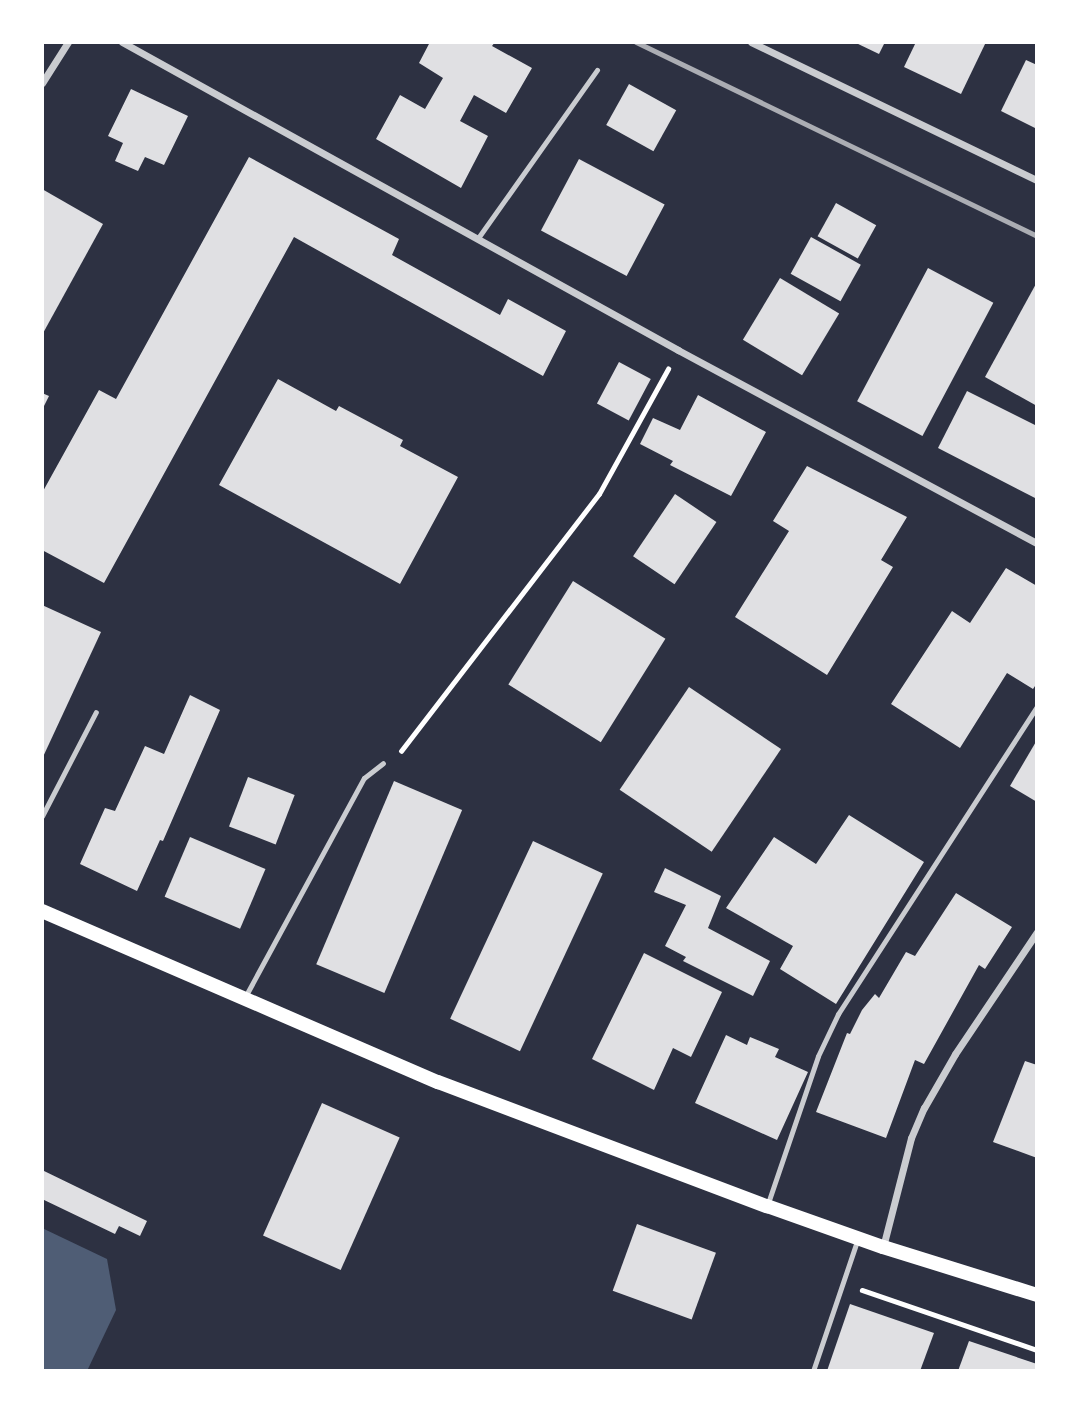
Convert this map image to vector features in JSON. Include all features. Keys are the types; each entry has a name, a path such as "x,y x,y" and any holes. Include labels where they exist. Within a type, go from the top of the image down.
{"main road":[{"path":"42,911 438,1082 767,1206 883,1247 1037,1295"}],"street":[{"path":"42,83 68,42"},
{"path":"122,42 678,350 1037,543"},
{"path":"751,42 1037,180"},
{"path":"883,1247 911,1138 923,1108 955,1054 1037,932"}],"lane":[{"path":"478,238 597,70"},
{"path":"767,1206 818,1056 838,1014 1037,706"},
{"path":"42,816 96,712"},
{"path":"244,999 364,778 383,764"},
{"path":"813,1371 858,1238"}],"path":[{"path":"383,764 402,750 599,494 678,350"},
{"path":"843,1284 1037,1350"}],"water":[{"path":"42,1228 107,1259 116,1310 87,1371 42,1371"}],"building":[{"path":"430,42 495,42 492,46 532,68 506,113 474,95 460,121 488,136 461,188 376,139 400,95 425,109 443,78 419,63"},
{"path":"854,42 885,42 879,54"},
{"path":"916,42 986,42 961,94 904,67"},
{"path":"1026,60 1037,65 1037,129 1001,111"},
{"path":"629,84 676,110 653,151 606,125"},
{"path":"131,89 188,116 164,165 145,157 138,171 115,161 123,143 108,136"},
{"path":"249,157 399,239 392,255 500,315 508,299 566,331 543,376 294,237 104,583 42,550 42,493 99,390 116,399"},
{"path":"579,159 665,205 627,276 541,231"},
{"path":"42,189 103,224 42,335"},
{"path":"836,203 876,225 858,259 818,236"},
{"path":"811,237 861,265 840,301 791,274"},
{"path":"928,268 993,303 922,436 857,401"},
{"path":"780,278 839,314 802,375 743,340"},
{"path":"1037,282 1037,406 985,377"},
{"path":"619,362 651,379 629,420 597,403"},
{"path":"278,379 336,411 339,406 403,440 400,446 458,477 400,584 219,485"},
{"path":"967,391 1037,426 1037,499 938,448"},
{"path":"42,393 49,396 42,410"},
{"path":"698,395 766,432 731,496 670,465 673,461 640,444 653,418 680,430"},
{"path":"807,466 907,517 881,560 893,567 827,675 735,617 789,531 773,521"},
{"path":"675,494 716,522 675,584 633,556"},
{"path":"1006,568 1037,586 1037,683 1033,689 1007,673 960,748 891,704 952,611 970,623"},
{"path":"573,581 665,639 601,742 508,684"},
{"path":"42,605 101,632 42,759"},
{"path":"689,687 781,749 712,852 620,790"},
{"path":"190,695 220,710 163,841 160,840 137,891 80,864 105,808 115,811 145,746 164,754"},
{"path":"1037,740 1037,802 1010,786"},
{"path":"248,777 295,795 276,844 229,826"},
{"path":"394,781 462,810 384,993 316,964"},
{"path":"849,815 924,862 836,1004 780,969 793,946 726,908 774,837 816,864"},
{"path":"190,837 265,869 240,929 165,897"},
{"path":"533,841 603,874 520,1051 450,1019"},
{"path":"665,868 721,896 708,928 770,961 753,996 683,961 686,957 665,946 686,905 654,892"},
{"path":"956,893 1012,927 985,969 979,965 924,1064 915,1060 886,1138 816,1112 847,1033 850,1034 862,1010 875,994 879,998 906,952 915,956"},
{"path":"644,953 722,992 691,1057 673,1048 654,1090 592,1059"},
{"path":"726,1035 747,1045 750,1037 779,1049 775,1057 808,1072 777,1140 695,1103"},
{"path":"1025,1061 1037,1065 1037,1158 993,1142"},
{"path":"322,1103 400,1138 341,1270 263,1235"},
{"path":"42,1170 147,1221 140,1236 119,1226 115,1234 42,1199"},
{"path":"637,1224 716,1253 692,1319 613,1291"},
{"path":"850,1304 934,1333 920,1371 827,1371"},
{"path":"969,1341 1037,1364 1037,1371 958,1371"}],"railway":[{"path":"636,42 1037,236"}]}
